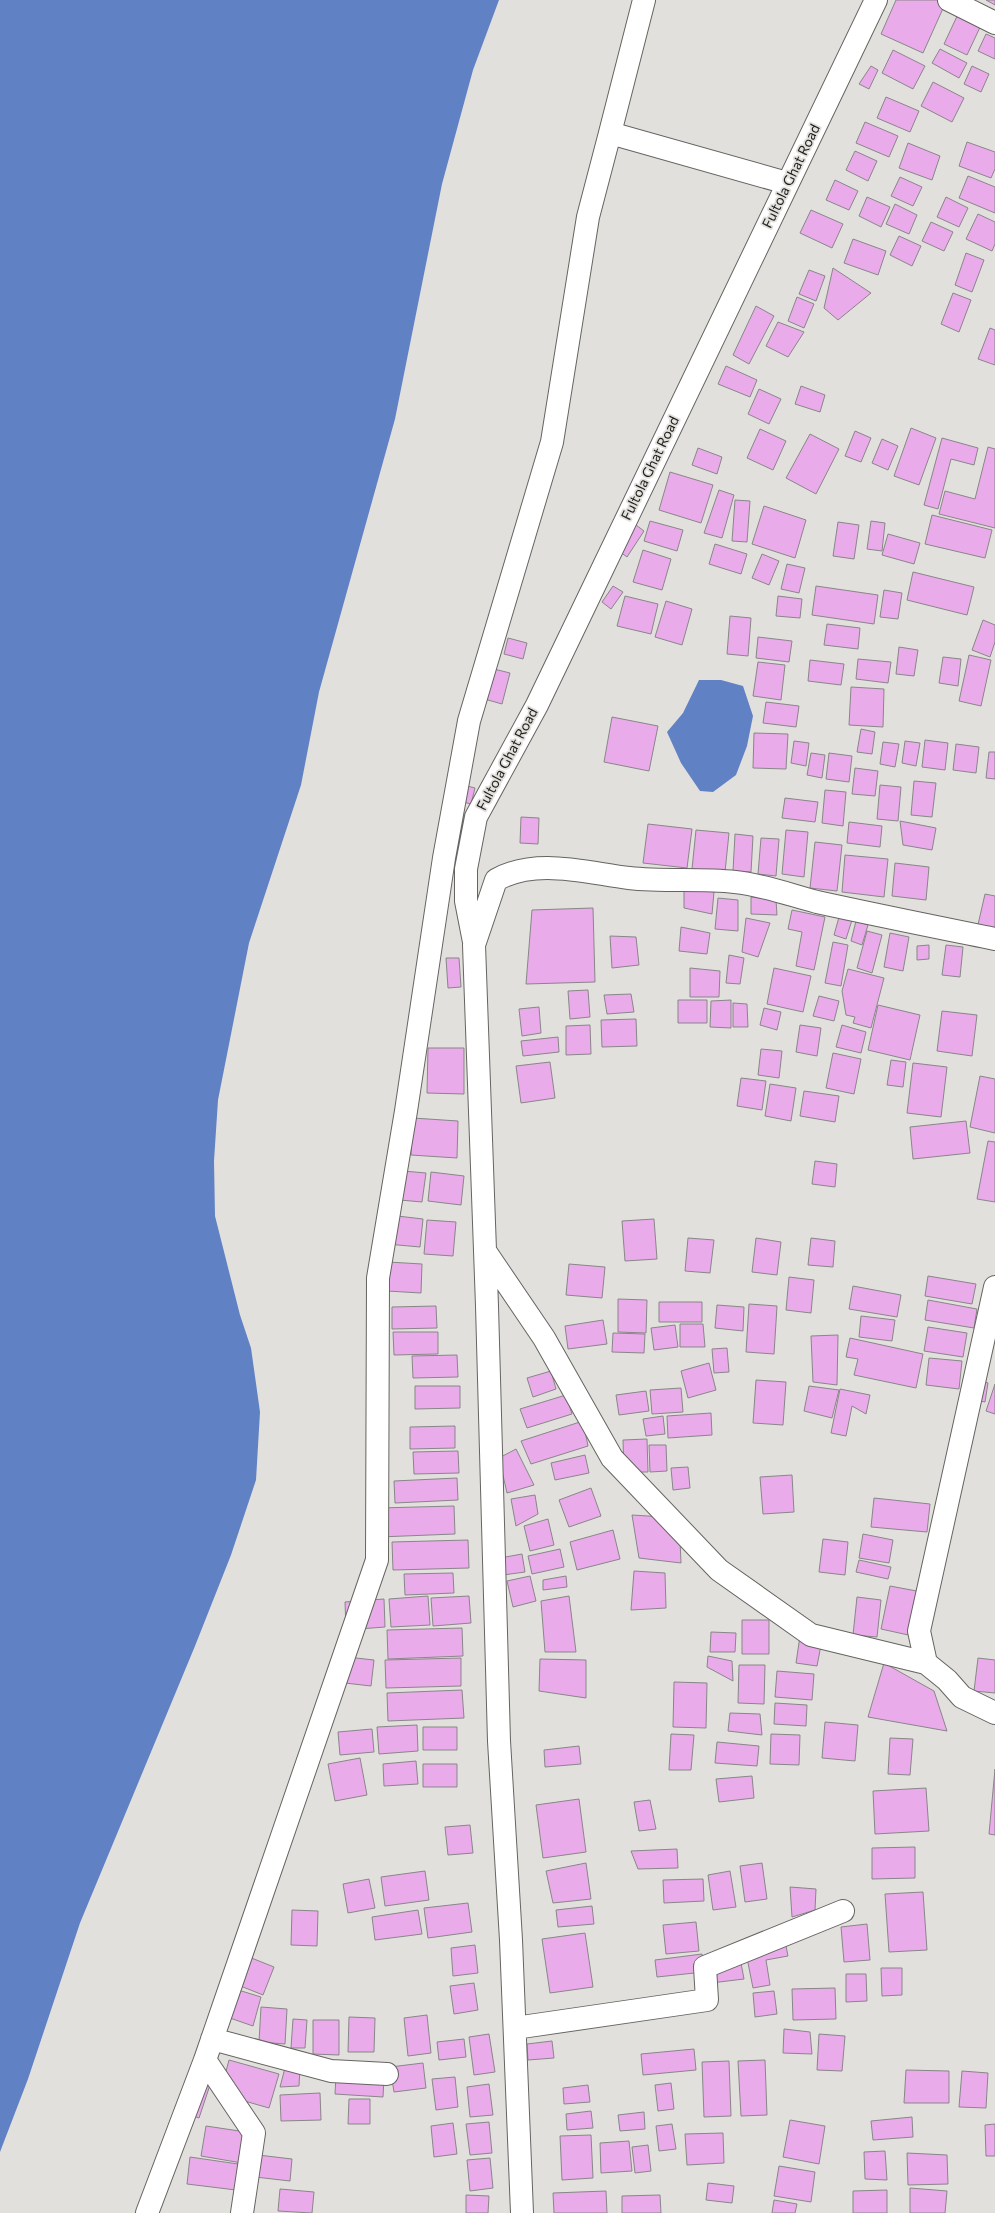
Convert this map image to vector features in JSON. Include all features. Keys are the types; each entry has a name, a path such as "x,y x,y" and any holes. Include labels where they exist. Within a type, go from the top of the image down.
{"street":[{"path":"147,2213 205,2060 377,1560 378,1278 406,1111 444,858 469,721 552,442 588,217 644,0"},
{"name":"Fultola Ghat Road","path":"474,945 466,901 466,869 476,817 537,705 876,0"},
{"path":"949,0 995,23"},
{"path":"610,133 788,183"},
{"path":"522,2213 515,2028 499,1741 485,1251 474,945 496,880 527,868 570,870 631,878 742,883 770,887 814,901 894,919 995,939"},
{"path":"485,1251 544,1338 612,1458 719,1570 812,1635 926,1663 947,1680 962,1698 995,1713"},
{"path":"926,1663 920,1631 995,1287"},
{"path":"515,2028 707,2000 705,1967 843,1911"},
{"path":"212,2039 331,2071 387,2074"},
{"path":"205,2060 254,2133 242,2213"}],"water":[{"path":"0,0 499,0 473,70 442,184 395,419 319,692 301,785 249,943 218,1100 214,1161 215,1216 240,1315 251,1348 260,1412 256,1480 231,1555 195,1646 80,1923 28,2079 0,2152"},
{"path":"699,680 721,680 743,686 753,716 747,746 736,775 713,792 700,791 681,763 667,732 683,713"}],"building":[{"path":"896,0 938,0 945,4 923,53 881,34"},
{"path":"986,0 995,0 995,5"},
{"path":"959,12 982,23 967,55 944,44"},
{"path":"986,34 995,38 995,59 978,51"},
{"path":"940,49 967,63 959,78 932,63"},
{"path":"893,50 925,66 913,89 882,73"},
{"path":"871,66 878,70 869,89 859,84"},
{"path":"972,66 989,74 981,92 964,84"},
{"path":"933,82 964,98 952,122 921,106"},
{"path":"886,97 919,111 910,132 877,118"},
{"path":"865,122 898,136 889,157 856,143"},
{"path":"967,142 995,152 995,169 991,178 959,166"},
{"path":"908,143 940,156 932,180 899,168"},
{"path":"855,151 877,161 868,181 846,170"},
{"path":"968,176 995,187 995,213 959,198"},
{"path":"900,177 922,187 913,206 891,196"},
{"path":"835,180 858,191 849,210 826,200"},
{"path":"867,197 890,207 881,227 859,216"},
{"path":"946,197 968,208 959,227 937,217"},
{"path":"895,204 917,215 909,234 886,224"},
{"path":"811,210 843,224 832,248 800,233"},
{"path":"978,214 995,222 995,244 992,251 966,239"},
{"path":"931,222 953,232 944,251 922,241"},
{"path":"899,236 921,246 912,266 890,255"},
{"path":"853,239 886,251 878,275 844,263"},
{"path":"966,253 984,260 972,292 955,285"},
{"path":"833,268 871,293 838,320 824,308"},
{"path":"809,270 825,276 816,301 799,294"},
{"path":"953,293 971,300 959,332 941,324"},
{"path":"797,297 814,304 804,328 788,321"},
{"path":"756,306 774,316 749,364 733,355"},
{"path":"778,322 804,332 788,357 766,346"},
{"path":"990,328 995,330 995,365 978,359"},
{"path":"726,366 757,380 750,397 718,384"},
{"path":"801,386 825,395 820,412 795,404"},
{"path":"759,389 781,399 769,424 748,414"},
{"path":"911,428 936,438 919,485 894,476"},
{"path":"760,429 786,441 773,470 747,458"},
{"path":"855,431 871,438 861,462 845,456"},
{"path":"810,434 839,449 816,494 786,478"},
{"path":"942,438 978,448 974,465 951,459 938,509 924,505"},
{"path":"882,439 898,446 888,470 872,463"},
{"path":"988,447 995,449 995,528 939,514 945,491 975,499"},
{"path":"698,448 722,457 717,474 692,465"},
{"path":"670,472 713,485 701,523 659,510"},
{"path":"719,490 734,495 722,538 704,533"},
{"path":"735,500 750,501 747,542 732,541"},
{"path":"764,506 806,520 795,558 752,544"},
{"path":"932,515 992,530 985,558 925,544"},
{"path":"650,521 683,530 677,551 644,541"},
{"path":"871,521 885,523 882,551 867,549"},
{"path":"632,522 644,531 627,557 615,548"},
{"path":"838,522 859,525 854,559 833,556"},
{"path":"888,534 920,543 914,564 882,555"},
{"path":"715,544 747,554 741,574 709,564"},
{"path":"643,550 671,559 662,590 633,582"},
{"path":"762,554 779,561 769,585 752,578"},
{"path":"787,564 805,568 799,593 781,589"},
{"path":"913,572 974,587 967,615 907,600"},
{"path":"613,586 623,592 611,609 602,602"},
{"path":"816,586 878,595 874,624 812,615"},
{"path":"884,590 902,593 898,619 880,617"},
{"path":"625,596 658,604 651,634 617,626"},
{"path":"778,596 802,599 800,618 776,616"},
{"path":"666,601 692,609 682,645 655,637"},
{"path":"730,616 751,618 748,656 727,654"},
{"path":"983,620 995,625 995,642 990,657 972,650"},
{"path":"827,624 860,628 858,649 824,645"},
{"path":"758,637 792,641 789,662 756,658"},
{"path":"508,638 527,643 523,659 504,654"},
{"path":"899,647 918,650 914,676 896,674"},
{"path":"969,655 991,660 981,706 959,701"},
{"path":"943,657 961,659 958,686 939,683"},
{"path":"858,659 891,662 888,683 856,679"},
{"path":"810,660 844,664 841,685 808,681"},
{"path":"758,662 785,665 781,700 753,696"},
{"path":"490,668 510,673 502,704 481,698"},
{"path":"851,687 884,689 883,727 849,725"},
{"path":"766,702 799,706 796,727 763,723"},
{"path":"612,717 658,726 649,771 604,762"},
{"path":"861,729 875,732 872,754 857,752"},
{"path":"754,733 788,734 786,769 753,768"},
{"path":"925,740 948,743 945,770 922,767"},
{"path":"794,741 809,743 806,766 791,763"},
{"path":"905,741 920,743 916,766 902,763"},
{"path":"883,742 899,744 895,767 880,764"},
{"path":"956,744 979,747 976,773 953,770"},
{"path":"989,752 995,752 995,779 986,778"},
{"path":"811,753 825,755 822,778 807,775"},
{"path":"829,753 852,756 849,782 826,779"},
{"path":"855,768 878,771 875,796 852,794"},
{"path":"914,781 936,783 932,817 911,815"},
{"path":"456,783 475,788 471,804 452,799"},
{"path":"880,785 901,787 898,821 877,819"},
{"path":"825,790 846,792 843,826 822,823"},
{"path":"785,798 818,802 815,822 782,818"},
{"path":"521,817 539,818 538,844 520,843"},
{"path":"900,821 936,828 932,850 903,845"},
{"path":"849,822 882,826 880,847 847,843"},
{"path":"648,824 692,829 687,868 643,863"},
{"path":"696,830 729,833 725,872 692,869"},
{"path":"786,830 808,832 804,877 782,874"},
{"path":"735,834 753,836 751,872 733,871"},
{"path":"761,838 779,839 776,876 758,874"},
{"path":"815,842 842,845 837,891 810,888"},
{"path":"845,855 888,859 884,897 842,892"},
{"path":"895,863 929,867 926,900 892,896"},
{"path":"684,885 714,892 712,914 684,908"},
{"path":"985,894 995,896 995,932 977,929"},
{"path":"751,897 776,900 777,915 751,914"},
{"path":"718,898 738,900 738,931 715,929"},
{"path":"593,908 595,982 526,984 532,910"},
{"path":"792,910 825,917 814,970 796,966 802,932 788,929"},
{"path":"839,917 852,920 846,939 834,935"},
{"path":"746,918 770,923 758,957 742,952"},
{"path":"856,921 868,925 862,945 851,941"},
{"path":"681,927 710,933 707,954 679,951"},
{"path":"867,931 882,935 872,973 857,968"},
{"path":"890,933 909,937 903,971 884,967"},
{"path":"610,936 636,937 639,965 612,968"},
{"path":"833,942 848,945 841,986 825,983"},
{"path":"929,945 929,959 917,960 917,946"},
{"path":"946,945 963,947 960,977 942,975"},
{"path":"729,955 744,958 740,984 726,983"},
{"path":"446,958 459,958 461,987 448,988"},
{"path":"690,968 720,971 719,997 690,997"},
{"path":"774,968 811,976 803,1012 767,1004"},
{"path":"848,969 884,978 871,1028 853,1023 855,1017 846,1015 842,991"},
{"path":"588,990 590,1017 570,1019 568,991"},
{"path":"631,994 634,1012 607,1014 604,995"},
{"path":"819,996 839,1001 834,1021 813,1016"},
{"path":"678,1000 707,1000 707,1023 678,1023"},
{"path":"731,1000 731,1028 710,1027 711,1001"},
{"path":"733,1003 747,1004 748,1027 733,1027"},
{"path":"878,1005 920,1015 910,1060 868,1050"},
{"path":"539,1007 541,1033 522,1036 519,1009"},
{"path":"764,1008 781,1012 777,1030 760,1025"},
{"path":"942,1011 977,1015 972,1056 937,1051"},
{"path":"636,1019 637,1046 602,1047 601,1020"},
{"path":"590,1025 591,1054 566,1055 566,1026"},
{"path":"800,1025 821,1028 817,1056 796,1052"},
{"path":"842,1025 866,1032 861,1053 836,1047"},
{"path":"558,1037 559,1052 523,1056 521,1041"},
{"path":"428,1048 464,1048 464,1094 427,1093"},
{"path":"761,1049 782,1051 779,1078 758,1075"},
{"path":"833,1053 861,1059 854,1094 826,1088"},
{"path":"891,1060 906,1062 903,1087 887,1085"},
{"path":"550,1062 555,1098 521,1103 516,1066"},
{"path":"913,1063 947,1067 941,1117 907,1113"},
{"path":"980,1076 995,1079 995,1133 970,1127"},
{"path":"741,1078 766,1081 762,1110 737,1106"},
{"path":"770,1084 796,1088 791,1121 765,1116"},
{"path":"804,1091 839,1096 835,1122 800,1116"},
{"path":"413,1118 458,1121 457,1158 411,1155"},
{"path":"966,1121 970,1153 913,1159 910,1127"},
{"path":"988,1141 995,1142 995,1202 977,1199"},
{"path":"815,1161 837,1164 835,1187 812,1184"},
{"path":"392,1170 426,1173 422,1202 389,1199"},
{"path":"431,1172 464,1176 461,1205 428,1201"},
{"path":"389,1215 423,1219 420,1247 387,1244"},
{"path":"654,1219 657,1259 625,1261 622,1221"},
{"path":"427,1220 456,1222 453,1256 424,1254"},
{"path":"688,1238 714,1240 710,1273 685,1271"},
{"path":"756,1238 781,1242 777,1275 752,1272"},
{"path":"811,1238 835,1241 833,1267 808,1265"},
{"path":"388,1262 422,1264 421,1293 387,1291"},
{"path":"569,1264 605,1267 602,1298 566,1295"},
{"path":"928,1276 976,1284 972,1304 925,1296"},
{"path":"789,1277 814,1280 811,1313 786,1310"},
{"path":"853,1286 901,1295 897,1317 849,1309"},
{"path":"618,1299 647,1300 646,1333 618,1332"},
{"path":"928,1300 977,1309 974,1328 925,1320"},
{"path":"659,1302 702,1302 702,1322 659,1322"},
{"path":"749,1304 777,1306 774,1354 746,1352"},
{"path":"717,1305 744,1307 743,1331 715,1328"},
{"path":"436,1306 437,1328 392,1329 392,1307"},
{"path":"861,1316 895,1320 892,1341 859,1337"},
{"path":"603,1320 607,1344 568,1349 565,1326"},
{"path":"680,1324 703,1324 705,1347 680,1347"},
{"path":"675,1325 678,1347 654,1350 651,1328"},
{"path":"928,1327 967,1333 963,1357 924,1351"},
{"path":"393,1332 438,1332 438,1354 394,1355"},
{"path":"613,1333 645,1334 644,1353 612,1352"},
{"path":"838,1335 837,1385 813,1382 811,1336"},
{"path":"850,1338 923,1354 916,1388 854,1375 858,1359 846,1357"},
{"path":"727,1348 729,1372 714,1373 712,1349"},
{"path":"457,1355 458,1377 413,1378 412,1356"},
{"path":"929,1358 962,1361 959,1389 926,1385"},
{"path":"709,1363 716,1390 688,1398 681,1371"},
{"path":"551,1371 556,1389 533,1397 527,1378"},
{"path":"756,1380 786,1382 783,1425 753,1423"},
{"path":"980,1380 988,1383 985,1402 975,1400"},
{"path":"995,1384 995,1414 986,1411"},
{"path":"415,1386 460,1386 460,1408 415,1409"},
{"path":"809,1386 839,1390 832,1418 804,1411"},
{"path":"681,1388 683,1412 652,1414 650,1390"},
{"path":"840,1389 870,1395 866,1414 852,1406 846,1436 831,1433"},
{"path":"646,1391 649,1411 619,1415 616,1395"},
{"path":"566,1395 572,1414 527,1428 520,1409"},
{"path":"711,1413 712,1435 668,1438 667,1416"},
{"path":"663,1416 665,1434 646,1436 643,1419"},
{"path":"583,1421 588,1446 531,1464 521,1441"},
{"path":"455,1426 455,1448 410,1449 410,1427"},
{"path":"647,1439 648,1472 624,1472 623,1440"},
{"path":"649,1445 666,1445 667,1471 650,1472"},
{"path":"516,1449 534,1485 507,1493 499,1458"},
{"path":"458,1451 459,1473 414,1474 413,1452"},
{"path":"585,1455 589,1473 555,1480 551,1463"},
{"path":"688,1467 690,1488 673,1490 671,1468"},
{"path":"792,1475 794,1512 763,1514 760,1477"},
{"path":"457,1478 458,1500 395,1503 394,1481"},
{"path":"591,1488 601,1516 569,1527 559,1500"},
{"path":"535,1495 538,1514 516,1526 511,1499"},
{"path":"874,1498 930,1504 927,1532 871,1527"},
{"path":"454,1506 455,1534 379,1537 379,1508"},
{"path":"632,1515 679,1518 681,1563 639,1558"},
{"path":"548,1519 554,1545 530,1551 524,1526"},
{"path":"613,1530 620,1559 577,1570 570,1542"},
{"path":"863,1534 893,1540 889,1563 859,1558"},
{"path":"823,1539 848,1542 845,1575 819,1572"},
{"path":"468,1540 469,1568 393,1570 392,1542"},
{"path":"560,1549 564,1567 532,1574 528,1556"},
{"path":"522,1554 525,1572 503,1575 500,1558"},
{"path":"859,1560 891,1567 888,1579 856,1572"},
{"path":"634,1571 665,1573 666,1608 631,1610"},
{"path":"453,1573 454,1593 405,1595 404,1574"},
{"path":"530,1576 536,1601 513,1607 507,1581"},
{"path":"566,1576 567,1587 543,1590 543,1580"},
{"path":"890,1586 922,1592 913,1636 881,1629"},
{"path":"428,1596 430,1625 391,1627 389,1599"},
{"path":"469,1596 471,1623 433,1626 431,1598"},
{"path":"569,1596 576,1652 545,1652 541,1601"},
{"path":"857,1597 881,1600 877,1637 853,1635"},
{"path":"384,1599 385,1627 346,1630 345,1602"},
{"path":"742,1620 769,1620 769,1654 742,1654"},
{"path":"462,1628 463,1656 388,1659 387,1630"},
{"path":"711,1632 736,1633 735,1652 710,1652"},
{"path":"800,1636 822,1640 817,1666 796,1663"},
{"path":"708,1656 732,1661 733,1681 707,1667"},
{"path":"347,1657 374,1660 371,1686 345,1683"},
{"path":"461,1658 461,1686 386,1688 385,1660"},
{"path":"978,1658 995,1660 995,1693 974,1691"},
{"path":"540,1659 586,1660 586,1698 539,1691"},
{"path":"884,1663 934,1691 947,1731 868,1717"},
{"path":"739,1665 765,1665 764,1704 738,1703"},
{"path":"777,1671 814,1674 812,1700 775,1697"},
{"path":"674,1682 707,1683 706,1728 673,1727"},
{"path":"462,1690 464,1718 388,1721 387,1693"},
{"path":"775,1703 807,1705 806,1726 774,1724"},
{"path":"730,1713 760,1714 762,1735 728,1731"},
{"path":"825,1722 858,1725 855,1761 822,1758"},
{"path":"417,1725 418,1751 379,1754 377,1727"},
{"path":"423,1727 457,1727 457,1750 423,1750"},
{"path":"372,1729 374,1752 340,1755 338,1732"},
{"path":"671,1734 694,1735 691,1770 669,1770"},
{"path":"771,1734 800,1735 799,1765 770,1764"},
{"path":"890,1738 913,1739 910,1775 888,1774"},
{"path":"717,1742 759,1746 757,1766 715,1763"},
{"path":"579,1746 581,1764 545,1767 544,1750"},
{"path":"360,1758 367,1795 335,1801 328,1764"},
{"path":"416,1761 418,1784 384,1786 383,1764"},
{"path":"423,1764 457,1764 457,1787 423,1787"},
{"path":"995,1769 995,1835 989,1834"},
{"path":"752,1776 754,1798 719,1802 716,1779"},
{"path":"926,1788 929,1831 875,1834 873,1791"},
{"path":"579,1799 586,1852 543,1858 536,1805"},
{"path":"650,1800 656,1829 639,1831 634,1802"},
{"path":"470,1825 473,1853 448,1855 445,1827"},
{"path":"915,1847 915,1878 872,1879 872,1848"},
{"path":"677,1849 678,1868 638,1869 631,1851"},
{"path":"586,1863 591,1899 553,1903 546,1871"},
{"path":"762,1863 767,1899 745,1902 740,1866"},
{"path":"425,1871 429,1900 385,1906 381,1877"},
{"path":"730,1871 736,1907 713,1910 708,1875"},
{"path":"369,1879 375,1908 348,1913 343,1884"},
{"path":"703,1879 704,1901 664,1903 663,1880"},
{"path":"790,1887 816,1889 815,1910 792,1917"},
{"path":"923,1892 927,1950 889,1952 885,1894"},
{"path":"468,1903 472,1932 428,1938 424,1908"},
{"path":"592,1906 594,1924 558,1927 556,1910"},
{"path":"292,1910 318,1911 317,1946 291,1945"},
{"path":"418,1910 422,1934 375,1940 372,1917"},
{"path":"696,1922 699,1951 666,1954 663,1925"},
{"path":"867,1924 870,1960 844,1962 841,1927"},
{"path":"585,1933 593,1987 550,1993 542,1939"},
{"path":"475,1945 478,1973 453,1976 451,1948"},
{"path":"786,1946 788,1956 766,1960 770,1985 753,1988 746,1953"},
{"path":"702,1954 704,1972 657,1977 655,1960"},
{"path":"249,1957 274,1967 263,1995 238,1985"},
{"path":"741,1963 744,1979 711,1983 709,1967"},
{"path":"881,1968 902,1968 902,1995 882,1996"},
{"path":"846,1974 866,1974 867,2001 846,2002"},
{"path":"474,1983 478,2010 454,2014 450,1986"},
{"path":"835,1988 836,2019 793,2020 792,1989"},
{"path":"235,1989 261,1997 253,2026 227,2017"},
{"path":"774,1991 777,2014 755,2017 753,1993"},
{"path":"261,2007 287,2009 285,2044 259,2042"},
{"path":"427,2015 431,2053 408,2056 404,2018"},
{"path":"349,2017 375,2018 374,2052 348,2052"},
{"path":"293,2019 307,2020 305,2048 291,2048"},
{"path":"313,2020 339,2020 339,2055 313,2054"},
{"path":"784,2029 810,2032 812,2054 783,2053"},
{"path":"489,2034 495,2072 474,2075 469,2037"},
{"path":"819,2034 845,2036 842,2071 817,2070"},
{"path":"464,2039 466,2057 439,2060 437,2042"},
{"path":"552,2041 554,2058 528,2060 527,2044"},
{"path":"694,2049 696,2070 643,2075 641,2054"},
{"path":"229,2060 279,2074 269,2108 220,2094"},
{"path":"765,2060 767,2115 741,2116 738,2061"},
{"path":"729,2061 731,2116 704,2117 702,2062"},
{"path":"423,2063 426,2088 394,2092 390,2067"},
{"path":"286,2064 300,2068 299,2086 280,2087"},
{"path":"906,2070 949,2071 949,2103 904,2103"},
{"path":"962,2071 988,2073 986,2108 959,2107"},
{"path":"196,2073 212,2079 199,2118 182,2112"},
{"path":"336,2075 384,2078 383,2097 335,2094"},
{"path":"455,2077 458,2107 436,2110 432,2079"},
{"path":"671,2083 674,2109 658,2111 655,2085"},
{"path":"489,2084 493,2115 470,2117 467,2087"},
{"path":"588,2085 590,2102 564,2104 563,2088"},
{"path":"320,2093 321,2120 281,2121 280,2095"},
{"path":"349,2099 370,2099 370,2124 348,2124"},
{"path":"591,2111 593,2128 567,2130 566,2114"},
{"path":"644,2112 645,2129 620,2131 618,2115"},
{"path":"912,2117 913,2137 873,2140 871,2121"},
{"path":"790,2120 825,2126 819,2164 783,2157"},
{"path":"489,2122 492,2153 470,2155 466,2124"},
{"path":"453,2123 457,2154 434,2157 431,2126"},
{"path":"672,2124 676,2149 659,2151 656,2126"},
{"path":"995,2124 995,2156 986,2156 985,2125"},
{"path":"206,2126 246,2132 242,2163 201,2156"},
{"path":"723,2133 724,2163 687,2165 685,2134"},
{"path":"591,2135 593,2178 562,2180 560,2136"},
{"path":"629,2141 632,2171 601,2173 600,2143"},
{"path":"648,2145 651,2171 635,2173 632,2147"},
{"path":"885,2151 887,2180 865,2179 864,2152"},
{"path":"907,2153 947,2155 948,2184 908,2185"},
{"path":"258,2155 292,2159 290,2181 255,2177"},
{"path":"190,2157 245,2165 236,2190 187,2184"},
{"path":"490,2158 493,2188 470,2191 467,2160"},
{"path":"779,2166 815,2172 811,2202 774,2196"},
{"path":"708,2183 734,2186 732,2203 706,2200"},
{"path":"910,2188 947,2191 945,2213 910,2213"},
{"path":"280,2189 314,2192 312,2213 278,2211"},
{"path":"887,2190 887,2213 853,2213 853,2191"},
{"path":"606,2191 607,2213 554,2213 553,2193"},
{"path":"466,2195 489,2196 488,2213 466,2213"},
{"path":"660,2195 661,2213 622,2213 622,2196"},
{"path":"774,2200 797,2204 795,2213 772,2213"}]}
